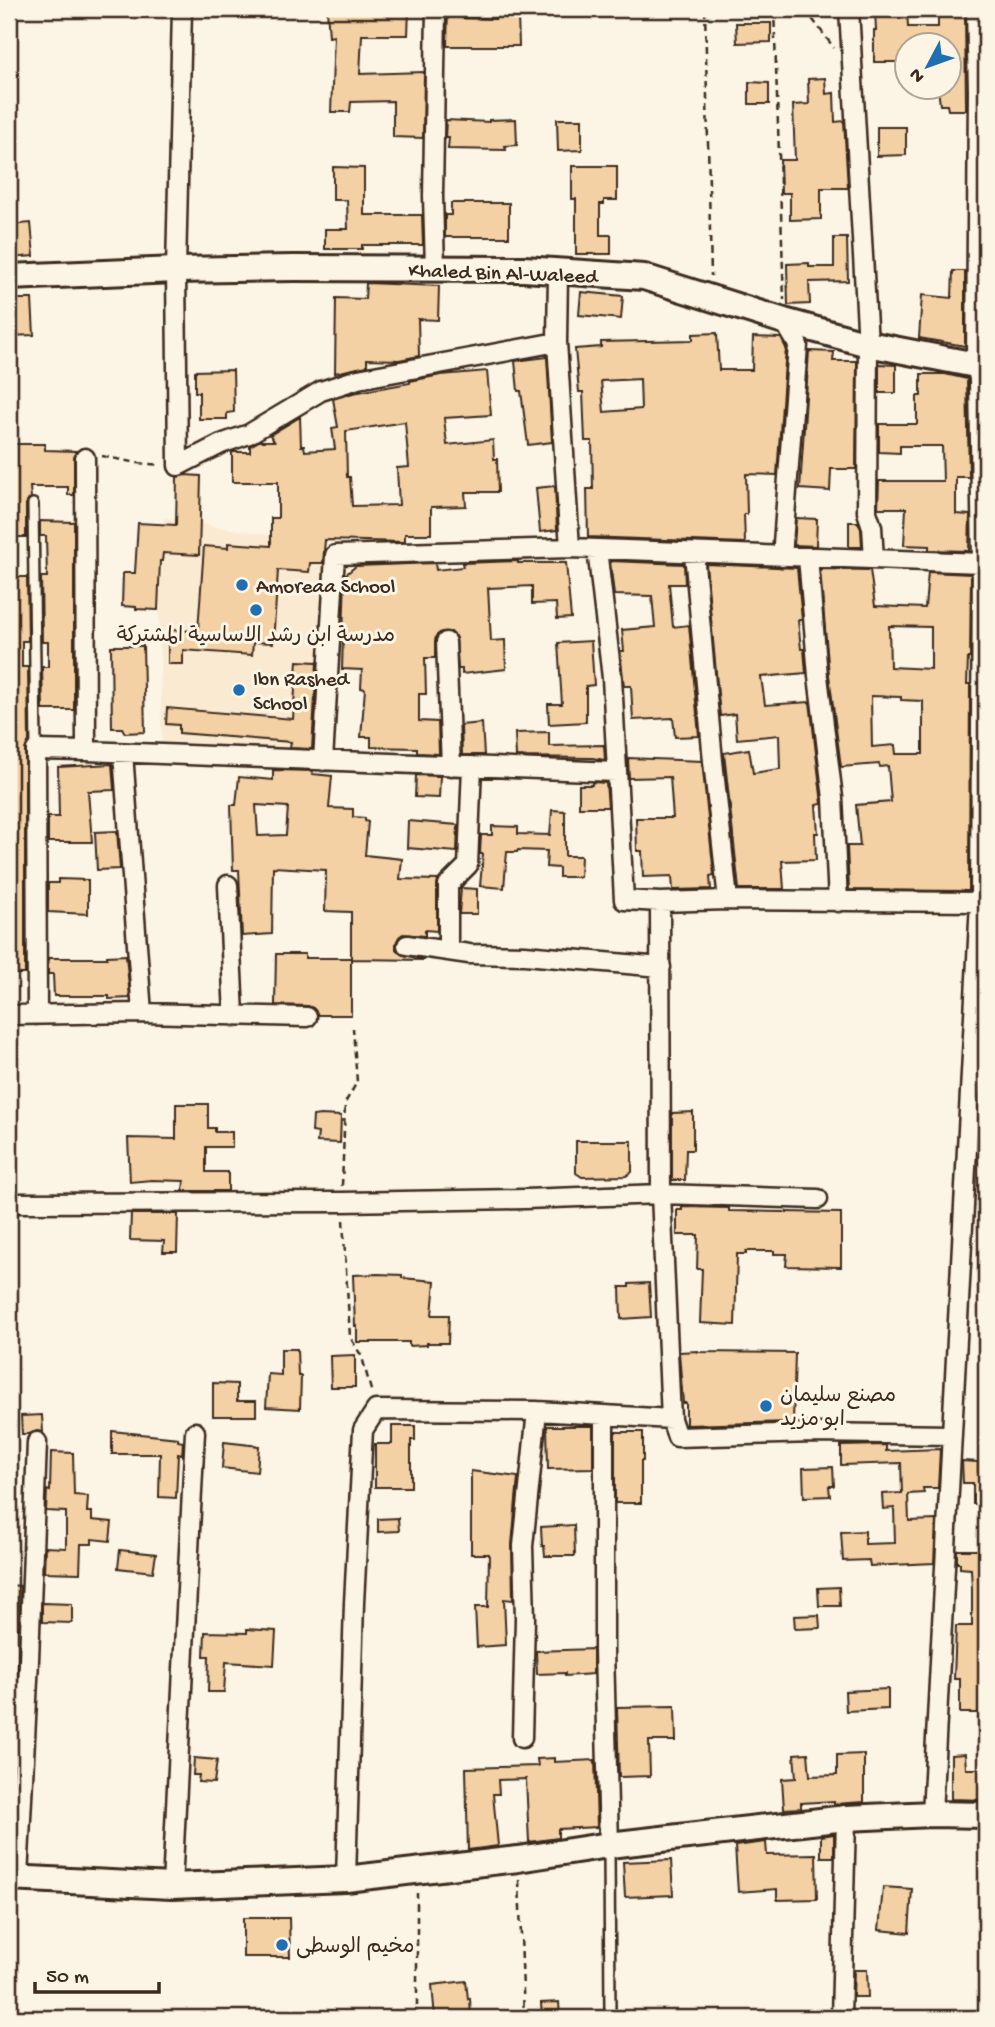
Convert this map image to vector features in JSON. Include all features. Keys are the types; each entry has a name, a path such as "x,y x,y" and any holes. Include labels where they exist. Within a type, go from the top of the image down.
{"street":[{"path":"182,9 176,270 178,466 221,444 249,434 321,391 358,379 557,342"},
{"path":"435,269 433,196 436,9"},
{"path":"849,9 868,344 867,512 872,527 874,559"},
{"path":"932,1814 980,902 982,563 976,9"},
{"name":"Khaled Bin Al-Waleed","path":"9,277 176,270 435,269 524,269 643,277 868,344 981,365"},
{"path":"558,272 557,342 570,548"},
{"path":"782,557 798,345 785,321"},
{"path":"85,458 86,751"},
{"path":"323,761 335,555 570,548 982,563"},
{"path":"597,550 612,678 624,900 980,902"},
{"path":"694,553 728,900"},
{"path":"808,557 818,676 833,798 838,902"},
{"path":"446,642 451,766"},
{"path":"37,1015 36,750 616,772"},
{"path":"123,753 142,1013"},
{"path":"448,951 448,886 468,864 472,766"},
{"path":"228,885 234,1016"},
{"path":"660,902 661,1194 671,1419 677,1437 813,1433 951,1435"},
{"path":"407,945 469,954 525,955 660,967"},
{"path":"9,1015 142,1013 307,1017"},
{"path":"9,1203 342,1202 661,1194 818,1199"},
{"path":"346,1879 354,1603 363,1430 376,1410 537,1411 671,1419"},
{"path":"522,1738 525,1619 523,1546 537,1411"},
{"path":"604,1415 604,1650 609,1845"},
{"path":"172,1886 195,1432"},
{"path":"37,1442 29,1660 13,1878 172,1886 346,1879 846,1818 932,1814 986,1815"},
{"path":"841,2018 846,1818"}],"lane":[{"path":"33,504 36,750"},
{"path":"609,1845 610,2018"}],"path":[{"path":"705,9 712,297"},
{"path":"774,9 785,321"},
{"path":"805,9 851,69"},
{"path":"85,458 104,456 136,463 178,466"},
{"path":"353,1028 357,1082 345,1103 342,1202 350,1337 362,1357 376,1410"},
{"path":"518,1859 524,2018"},
{"path":"417,1872 417,2018"}],"shaded area":[{"path":"164,518 324,544 322,637 312,756 162,744 159,626"}],"building":[{"path":"327,9 409,9 408,35 362,35 360,74 424,72 423,138 393,137 393,101 351,102 350,112 331,112 334,36 329,37"},
{"path":"448,9 464,9 463,18 495,19 495,16 518,15 519,46 447,46"},
{"path":"875,9 907,9 908,27 938,27 938,9 965,9 966,110 948,110 947,105 940,105 940,102 964,102 964,32 894,32 894,62 874,62"},
{"path":"736,23 771,23 771,42 737,43"},
{"path":"825,78 826,94 834,93 835,122 844,121 848,188 821,188 821,219 790,220 790,193 781,193 780,160 795,160 793,105 809,104 808,79"},
{"path":"749,82 769,83 769,104 749,104"},
{"path":"516,119 517,145 505,146 506,150 448,149 449,138 445,138 446,120 489,122"},
{"path":"557,119 582,119 582,150 558,151"},
{"path":"877,127 906,127 906,155 877,156"},
{"path":"572,166 617,166 617,200 604,200 604,204 600,204 600,235 611,235 611,254 576,254 576,199 572,199"},
{"path":"333,167 364,168 364,215 422,215 423,245 362,245 362,249 325,249 325,229 348,229 347,200 333,200"},
{"path":"451,203 509,203 509,237 445,237 445,215 451,215"},
{"path":"31,223 34,256 9,258 9,225"},
{"path":"834,238 847,238 848,281 809,282 810,304 788,305 787,264 809,263 809,267 834,267"},
{"path":"953,271 965,271 965,346 919,338 922,295 952,298"},
{"path":"366,283 439,286 438,320 418,319 419,356 399,360 367,359 367,366 335,373 336,298 365,299"},
{"path":"581,292 623,296 621,319 579,315"},
{"path":"9,299 32,299 34,335 9,336"},
{"path":"717,333 719,370 752,370 753,337 781,338 786,348 777,475 746,474 745,543 588,537 587,489 593,489 592,441 585,441 583,392 579,392 575,349 601,347 601,342 693,340 693,334","holes":["640,379 641,409 604,412 601,381"]},
{"path":"809,351 834,352 833,361 857,361 856,469 831,469 830,491 800,489"},
{"path":"547,357 552,442 528,445 515,361"},
{"path":"879,364 896,365 896,393 879,393"},
{"path":"233,370 234,412 227,413 227,419 199,419 199,392 195,392 195,371"},
{"path":"487,371 491,415 444,418 447,445 493,440 494,459 497,459 498,492 465,492 466,506 431,507 431,534 405,534 405,542 325,540 323,563 310,563 309,572 278,570 273,643 253,642 252,655 183,650 183,664 168,664 168,630 198,631 204,546 228,548 228,543 271,546 271,518 278,518 278,482 232,482 232,452 250,452 250,446 259,441 274,441 270,435 300,417 301,446 304,446 305,451 335,449 332,428 338,427 333,399 441,375","holes":["405,422 409,467 397,468 399,505 352,506 350,477 347,477 346,431"]},
{"path":"921,374 945,374 967,379 969,477 956,477 956,514 970,515 969,551 929,550 929,546 904,545 906,508 878,508 879,481 943,481 942,446 900,446 900,453 879,452 879,424 917,424 917,396 921,396"},
{"path":"9,444 45,444 45,450 77,451 74,458 74,495 68,495 68,487 30,487 31,498 26,504 26,537 9,537"},
{"path":"201,476 199,555 163,553 160,561 158,610 122,606 123,573 135,573 138,523 176,525 177,477"},
{"path":"555,486 557,530 540,532 536,488"},
{"path":"796,518 817,519 816,546 794,545"},
{"path":"40,521 74,522 74,710 43,710 42,667 48,667 48,642 42,642 41,577 47,577 46,536 40,536"},
{"path":"849,522 858,522 862,547 849,547"},
{"path":"610,561 684,564 685,584 669,584 673,627 689,625 699,736 675,737 673,718 633,720 631,686 624,686 620,651 624,651 622,630 655,627 652,596 614,595"},
{"path":"435,563 436,570 463,567 462,563 566,563 571,618 557,619 556,603 532,604 532,586 488,588 491,641 505,640 506,669 462,674 462,669 458,669 456,637 451,632 441,632 436,636 435,658 425,658 426,694 419,694 419,721 438,722 439,754 417,753 417,748 371,747 371,737 361,737 365,689 361,688 362,670 342,669 345,575 356,566"},
{"path":"706,564 797,568 802,620 798,620 806,673 761,677 765,705 810,702 822,804 816,805 816,860 782,861 784,889 739,889 724,753 749,749 753,773 780,769 779,735 737,739 735,714 720,716"},
{"path":"820,569 870,570 875,606 925,608 928,572 971,574 967,684 970,684 969,891 849,890 847,846 860,846 856,805 891,802 888,766 880,767 879,764 841,767 829,675","holes":["889,626 931,627 931,669 890,667","871,696 923,701 923,754 896,754 895,745 872,747"]},
{"path":"9,577 27,577 28,641 22,641 22,667 28,667 29,741 25,750 25,974 9,974"},
{"path":"591,641 594,685 586,686 586,722 549,724 548,704 562,704 558,643"},
{"path":"111,646 143,646 145,732 125,733 122,728 112,728"},
{"path":"297,661 317,662 312,749 290,748 291,742 179,733 179,725 166,724 167,708 293,719"},
{"path":"482,723 484,755 462,755 461,725"},
{"path":"549,732 549,746 604,745 605,760 516,757 515,733"},
{"path":"628,758 702,761 714,875 710,876 711,889 673,890 672,876 643,877 642,851 637,851 636,818 673,818 670,777 629,778"},
{"path":"112,764 114,790 88,791 92,842 48,842 48,817 59,817 58,767"},
{"path":"273,770 313,771 312,774 332,776 329,808 353,809 353,817 365,818 368,822 365,855 402,859 400,879 438,880 437,931 425,930 425,936 403,934 396,943 396,949 401,954 425,960 351,959 351,1015 318,1015 308,1006 275,1005 276,954 305,954 305,958 351,958 351,912 325,911 326,870 273,867 272,934 242,936 239,870 233,870 231,805 236,805 239,777 273,780","holes":["256,805 288,807 286,835 258,836"]},
{"path":"416,775 440,776 439,798 415,797"},
{"path":"592,782 606,783 608,807 579,807 579,785 592,785"},
{"path":"552,810 565,811 565,856 581,856 580,877 559,877 559,868 546,867 547,851 518,850 507,852 504,888 480,886 483,854 480,854 481,835 492,835 492,826 518,827 518,834 550,835"},
{"path":"408,821 458,825 457,852 407,848"},
{"path":"117,831 120,869 97,870 95,832"},
{"path":"58,879 88,880 88,914 48,912 48,883 58,883"},
{"path":"461,888 477,889 477,914 459,914"},
{"path":"126,955 130,998 54,996 53,974 48,974 48,958 107,958"},
{"path":"176,1104 208,1104 208,1128 215,1128 215,1132 232,1132 232,1147 206,1147 206,1172 228,1172 228,1191 183,1191 184,1181 130,1182 128,1138 176,1139"},
{"path":"693,1112 693,1150 686,1150 685,1180 672,1180 672,1113"},
{"path":"313,1116 341,1116 340,1143 317,1142 318,1133 312,1132"},
{"path":"576,1141 632,1141 632,1172 626,1176 582,1177 576,1173"},
{"path":"682,1207 729,1208 729,1211 841,1213 841,1267 786,1266 787,1254 774,1254 774,1251 746,1251 746,1254 737,1254 735,1325 700,1323 702,1269 697,1269 698,1235 677,1235 677,1210 682,1210"},
{"path":"131,1214 178,1214 177,1252 163,1252 164,1241 130,1240"},
{"path":"378,1274 435,1281 432,1315 449,1315 448,1343 409,1346 409,1342 357,1342 353,1275"},
{"path":"649,1283 651,1317 621,1319 620,1287"},
{"path":"281,1349 297,1349 298,1376 301,1376 300,1409 266,1407 268,1374 281,1375"},
{"path":"679,1352 795,1353 793,1422 686,1425"},
{"path":"355,1355 355,1387 331,1387 330,1356"},
{"path":"213,1383 237,1384 237,1401 256,1401 256,1416 213,1416"},
{"path":"42,1415 43,1432 22,1434 21,1416"},
{"path":"392,1426 415,1426 415,1440 411,1440 411,1487 375,1487 375,1444 392,1444"},
{"path":"547,1426 593,1426 593,1468 548,1469"},
{"path":"112,1431 178,1438 178,1441 183,1442 182,1455 178,1454 176,1498 159,1497 160,1454 112,1454"},
{"path":"615,1432 643,1432 641,1503 615,1503"},
{"path":"224,1442 259,1446 257,1472 222,1468"},
{"path":"886,1445 886,1451 940,1449 938,1488 923,1488 924,1493 908,1494 909,1521 936,1520 934,1563 870,1566 869,1560 843,1561 841,1532 865,1531 865,1544 895,1543 894,1508 883,1509 882,1494 902,1493 901,1463 841,1465 841,1446"},
{"path":"51,1452 73,1453 74,1495 88,1496 87,1512 92,1512 92,1520 112,1522 110,1541 92,1539 92,1544 81,1544 80,1573 44,1572 45,1547 66,1548 66,1512 46,1511 47,1490 50,1491"},
{"path":"962,1461 978,1462 978,1472 986,1472 986,1504 973,1504 973,1483 963,1483"},
{"path":"833,1467 834,1486 829,1486 830,1496 804,1497 803,1468"},
{"path":"471,1471 518,1477 512,1545 513,1600 504,1599 506,1645 477,1647 475,1607 488,1607 489,1554 471,1554"},
{"path":"398,1518 399,1531 378,1532 378,1519"},
{"path":"574,1525 575,1556 545,1556 541,1527"},
{"path":"120,1550 156,1554 153,1572 118,1568"},
{"path":"957,1550 986,1550 986,1713 960,1713 960,1679 954,1679 956,1626 972,1626 972,1589 971,1569 960,1568 960,1563 957,1563"},
{"path":"9,1585 20,1586 19,1629 9,1629"},
{"path":"839,1587 840,1606 819,1606 818,1588"},
{"path":"42,1603 72,1604 72,1623 42,1622"},
{"path":"819,1615 820,1628 795,1629 794,1616"},
{"path":"247,1629 276,1631 274,1665 226,1662 224,1692 208,1692 209,1656 204,1656 205,1632 247,1633"},
{"path":"593,1649 593,1674 537,1674 536,1651"},
{"path":"888,1689 888,1709 846,1711 845,1691"},
{"path":"675,1706 676,1741 649,1741 650,1776 619,1777 617,1707"},
{"path":"808,1753 810,1776 837,1775 837,1755 864,1754 864,1802 801,1803 801,1808 784,1809 782,1779 796,1778 794,1754"},
{"path":"965,1754 966,1769 986,1769 986,1800 951,1799 951,1755"},
{"path":"194,1758 217,1760 214,1783 198,1782 199,1775 193,1775"},
{"path":"554,1758 554,1762 595,1760 597,1827 558,1829 558,1838 529,1842 526,1779 498,1780 499,1794 493,1794 498,1846 468,1850 466,1768 538,1766 537,1759"},
{"path":"834,1834 834,1857 821,1857 821,1836"},
{"path":"766,1842 767,1855 816,1854 817,1899 777,1900 777,1889 738,1892 735,1846"},
{"path":"671,1860 673,1895 625,1897 623,1862"},
{"path":"883,1887 912,1889 909,1933 879,1930"},
{"path":"243,1918 289,1918 290,1957 243,1957"},
{"path":"854,1970 867,1970 868,1997 853,1997"},
{"path":"466,1981 471,2018 435,2018 432,1985"},
{"path":"559,2002 560,2018 542,2018 541,2003"}],"place":[{"name":"Amoreaa School","path":"242,585"},
{"name":"مدرسة ابن رشد الاساسية المشتركة","path":"256,610"},
{"name":"Ibn Rashed School","path":"239,690"},
{"name":"مصنع سليمان ابو مزيد","path":"766,1406"},
{"name":"مخيم الوسطى","path":"282,1945"}]}
